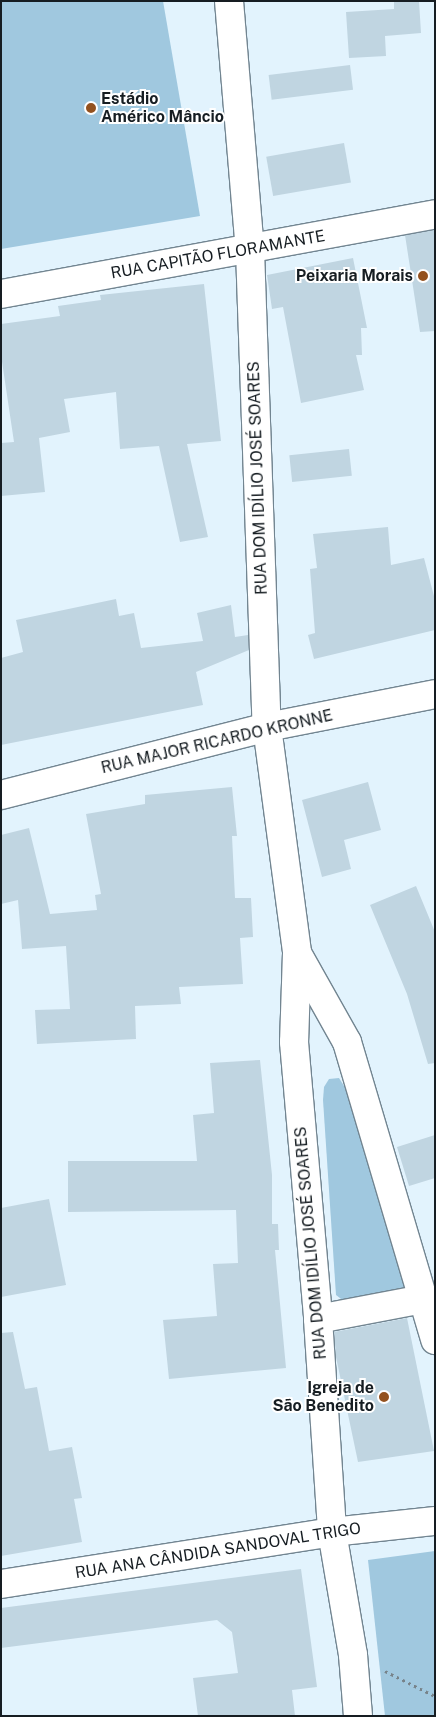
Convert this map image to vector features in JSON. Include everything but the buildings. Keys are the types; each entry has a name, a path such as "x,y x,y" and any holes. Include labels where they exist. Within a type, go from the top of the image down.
{"street":[{"name":"RUA DOM IDÍLIO JOSÉ SOARES","path":"229,1 250,250 267,727 297,953 294,1042 318,1319 332,1532 353,1655 358,1716"},
{"name":"RUA CAPITÃO FLORAMANTE","path":"1,294 250,250 435,214"},
{"name":"RUA MAJOR RICARDO KRONNE","path":"1,795 267,727 435,694"},
{"name":"RUA DOM IDÍLIO JOSÉ SOARES","path":"297,953 347,1042 435,1340"},
{"path":"318,1319 423,1299"},
{"name":"RUA ANA CÂNDIDA SANDOVAL TRIGO","path":"1,1584 332,1532 435,1521"}],"path":[{"path":"353,1655 435,1696"}],"shaded area":[{"name":"Estádio Américo Mâncio","path":"1,1 163,1 200,216 1,249"},
{"path":"339,1078 346,1089 406,1287 393,1293 345,1302 336,1295 323,1100 324,1087 329,1079"},
{"path":"435,1551 435,1716 385,1716 368,1560"}],"place":[{"name":"Estádio Américo Mâncio","path":"91,108"},
{"name":"Peixaria Morais","path":"423,276"},
{"name":"Igreja de São Benedito","path":"384,1397"}]}
